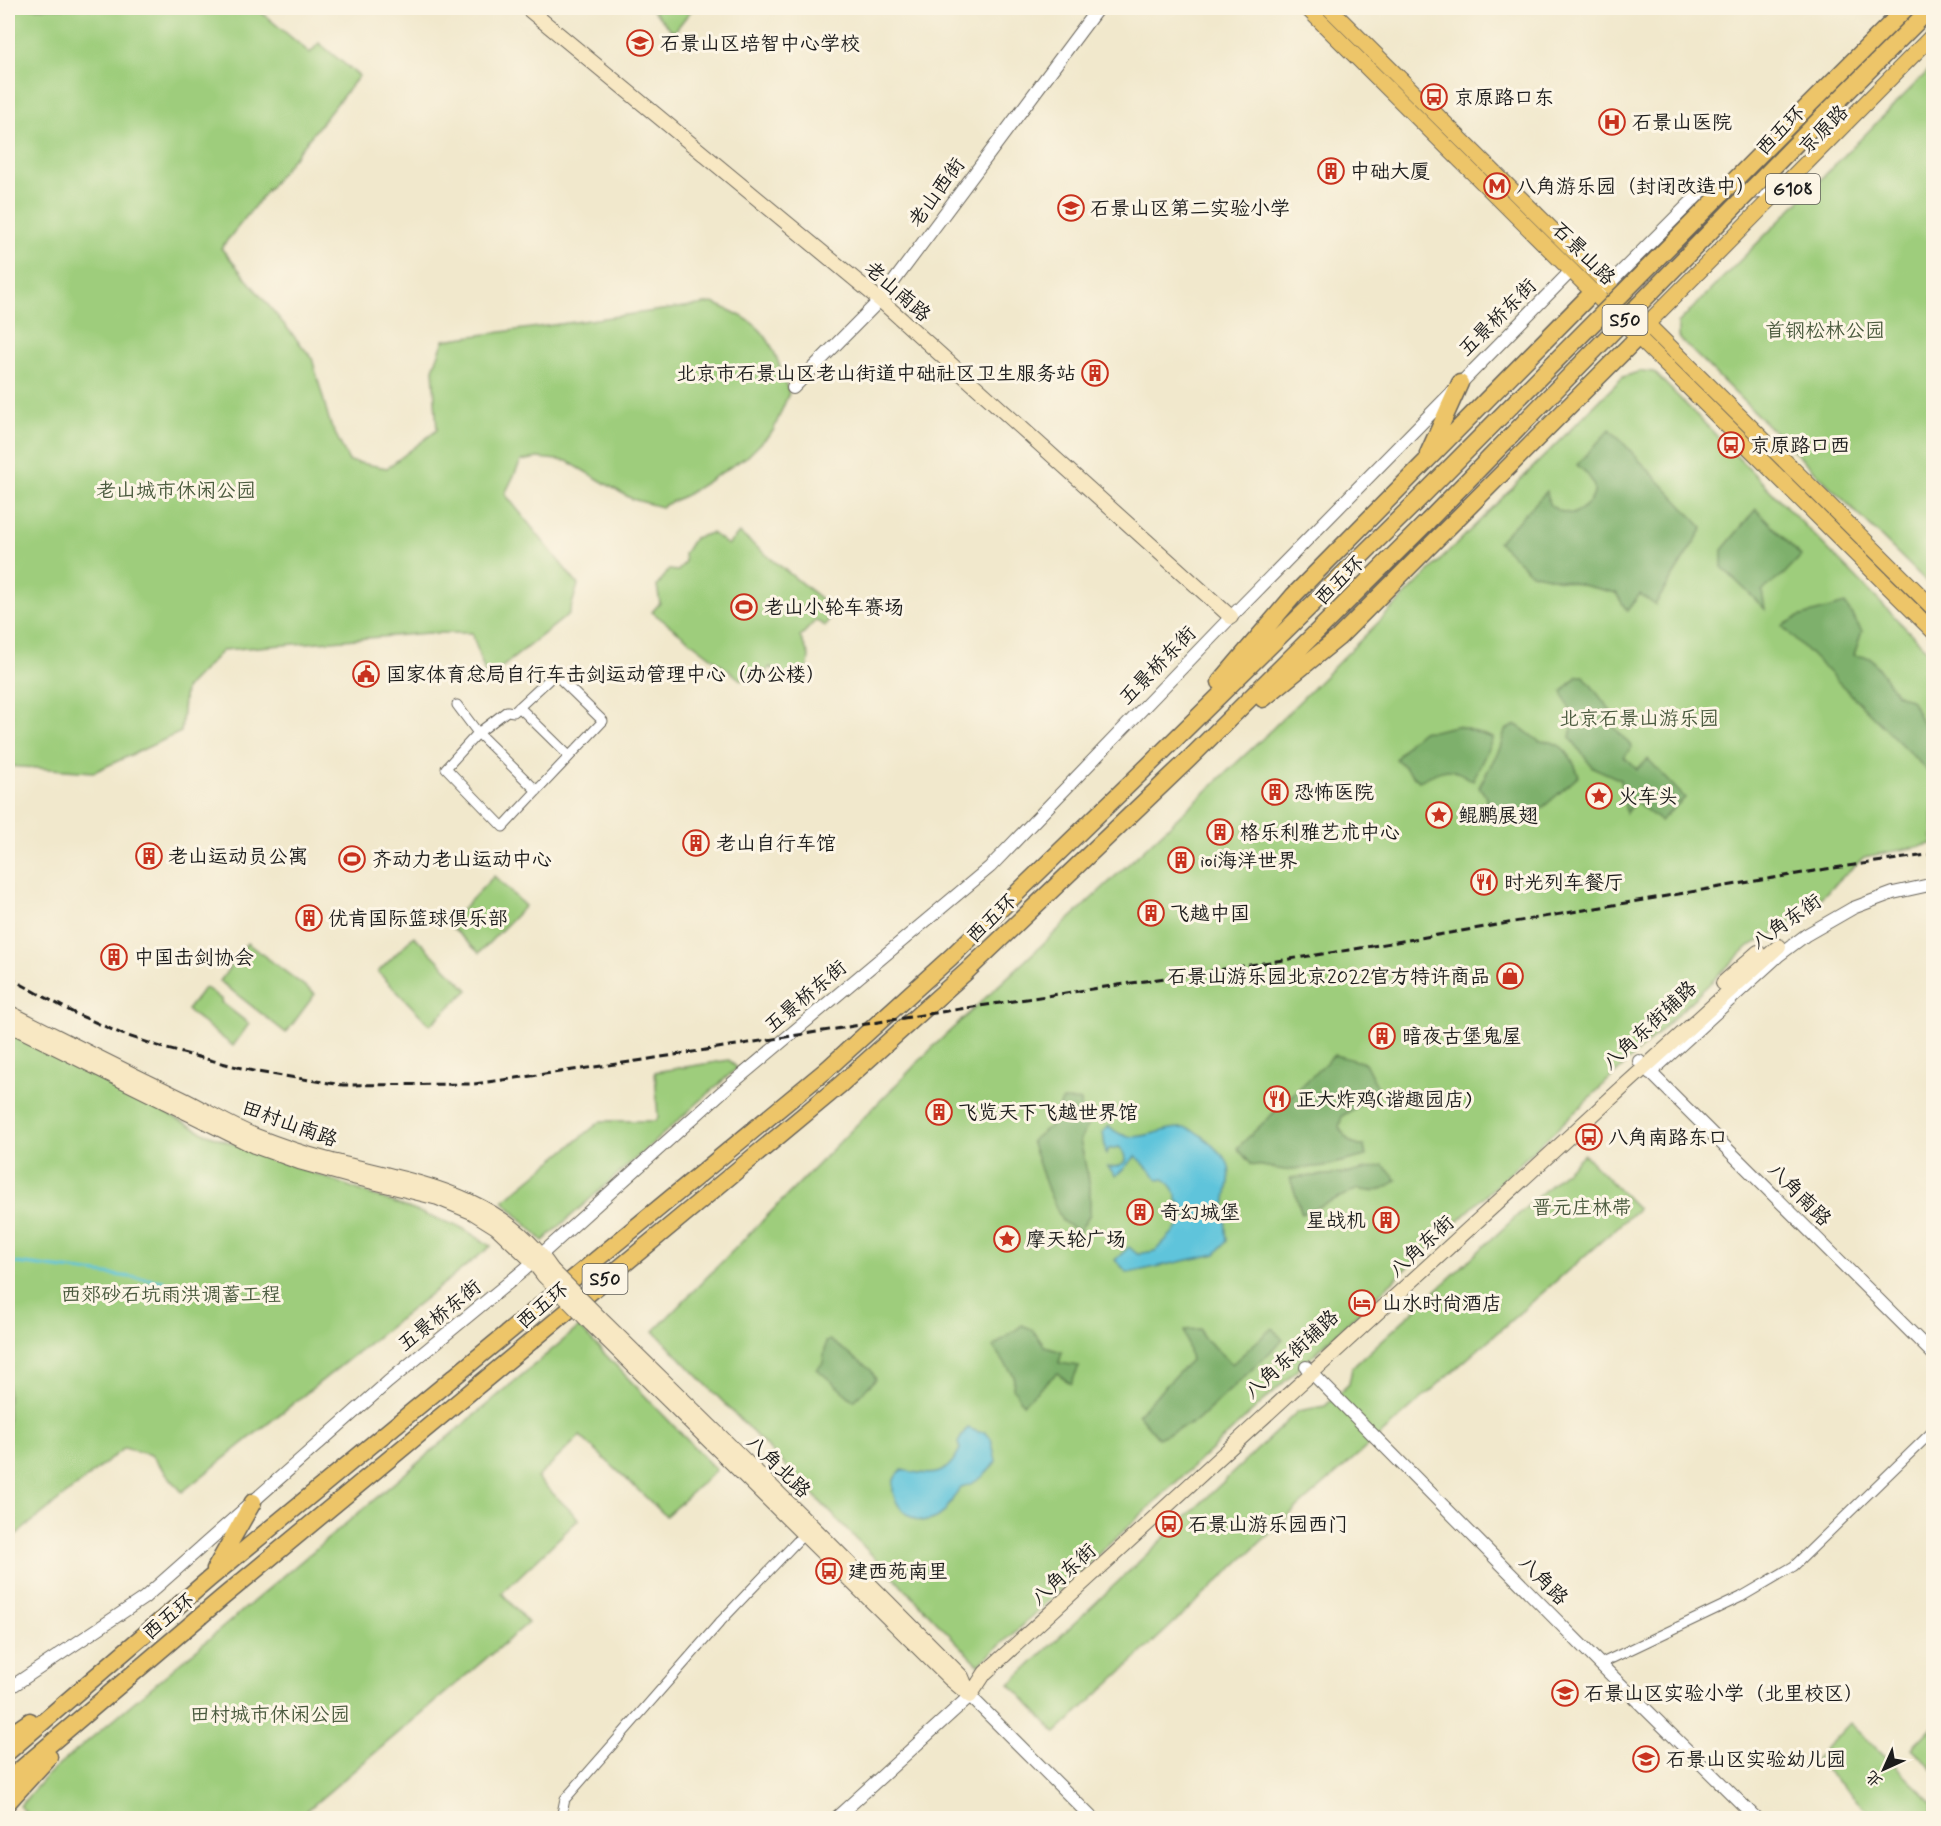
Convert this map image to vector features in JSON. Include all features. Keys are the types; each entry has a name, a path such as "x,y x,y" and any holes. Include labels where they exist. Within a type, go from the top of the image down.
{"highway":[{"name":"西五环","path":"8,1752 210,1579 825,1071 951,957 1413,505 1906,8"},
{"name":"西五环","path":"8,1780 232,1589 840,1085 966,972 1188,760 1428,521 1931,8"},
{"path":"1149,765 1294,595 1601,289"},
{"path":"1188,760 1338,638 1646,330"},
{"path":"1422,466 1460,383"},
{"path":"210,1579 253,1502"},
{"path":"8,1736 93,1679"},
{"path":"9,1804 105,1697"}],"main road":[{"name":"老山南路","path":"527,8 880,300 1231,616"},
{"name":"石景山路","path":"1306,8 1572,270 1601,289"},
{"name":"石景山路","path":"1336,10 1601,289 1934,609"},
{"name":"京原路","path":"1646,330 1779,190 1934,34"},
{"name":"京原路","path":"1646,330 1934,49"},
{"name":"石景山路","path":"1646,330 1934,632"},
{"name":"八角东街","path":"970,1696 985,1673 1644,1067 1779,946"},
{"name":"田村山南路","path":"8,1012 254,1135 325,1159 416,1180 478,1204 503,1219 548,1273"},
{"name":"田村山南路","path":"8,1024 254,1146 299,1162 438,1198 472,1212 537,1258"},
{"name":"八角北路","path":"548,1273 804,1534 950,1679 970,1696"},
{"name":"八角北路","path":"595,1320 817,1530 962,1677 970,1696"},
{"name":"八角东街","path":"970,1696 1312,1372"}],"street":[{"name":"老山西街","path":"793,388 880,300 1098,8"},
{"path":"1601,289 1694,199 1779,190"},
{"name":"五景桥东街","path":"8,1689 144,1598 388,1382 537,1258 723,1091 990,867 1231,616 1572,270"},
{"path":"1917,593 1934,594"},
{"path":"555,674 603,721 503,827 446,768 478,734 507,711 514,712 519,708 555,674"},
{"path":"457,705 478,734 537,791"},
{"path":"519,708 569,756"},
{"name":"八角东街","path":"1779,946 1814,921 1850,902 1887,886 1934,876"},
{"name":"八角东街","path":"1644,1067 1806,935 1853,908 1893,893 1934,884"},
{"name":"八角南路","path":"1644,1067 1934,1355"},
{"name":"八角路","path":"1312,1372 1600,1664 1756,1818"},
{"path":"1600,1664 1741,1597 1794,1566 1934,1430"},
{"path":"561,1818 565,1799 721,1621 804,1534"},
{"name":"八角东街","path":"836,1818 970,1696"},
{"name":"八角北路","path":"970,1696 1092,1818"},
{"path":"9,1804 13,1818"}],"green space":[{"name":"老山城市休闲公园","path":"8,8 256,8 310,53 319,43 359,76 221,248 312,358 330,423 349,461 387,468 437,430 433,369 444,340 713,303 754,325 773,349 789,393 773,431 748,456 686,495 661,507 632,499 567,461 538,458 521,461 505,494 578,585 569,614 487,679 472,633 428,633 223,650 185,689 181,732 94,772 8,766"},
{"path":"650,8 693,8 674,32"},
{"name":"首钢松林公园","path":"1933,66 1933,584 1928,583 1678,337 1678,323"},
{"name":"北京石景山游乐园","path":"1641,371 1654,372 1933,656 1933,844 1864,857 1815,903 1774,934 1749,946 1556,1130 979,1665 654,1331 936,1044 1262,739 1623,377"},
{"path":"1610,429 1703,528 1655,605 1640,594 1627,611 1616,593 1531,573 1498,542 1547,491 1549,504 1559,511 1573,514 1588,503 1594,491 1593,485 1585,472 1577,465"},
{"path":"1756,509 1801,556 1784,574 1762,591 1765,609 1722,567 1722,550"},
{"name":"老山小轮车赛场","path":"712,533 728,545 739,533 836,611 825,626 816,620 800,637 809,655 808,667 798,675 785,675 770,667 761,677 741,680 652,612 660,603 657,586 669,570 678,571 685,562 684,554 694,538"},
{"path":"1845,604 1862,631 1854,655 1871,658 1896,693 1912,701 1933,745 1933,776 1782,626 1798,617"},
{"path":"1577,676 1584,676 1616,718 1615,728 1632,747 1624,757 1637,769 1648,759 1685,798 1660,821 1635,801 1626,813 1621,780 1592,767 1570,737 1574,719 1562,692"},
{"path":"1516,725 1540,741 1552,742 1563,748 1573,761 1579,776 1542,808 1490,818 1485,795 1479,787 1500,748 1505,730"},
{"path":"1458,726 1493,738 1473,781 1458,772 1446,770 1419,781 1396,759 1409,742 1422,731"},
{"path":"494,876 525,906 479,953 448,924"},
{"path":"414,936 468,990 430,1025 378,972"},
{"path":"247,943 315,994 286,1033 220,981"},
{"path":"205,987 249,1024 233,1046 187,1010"},
{"name":"西郊砂石坑雨洪调蓄工程","path":"8,1032 207,1134 462,1228 491,1246 182,1492 151,1455 124,1448 8,1541"},
{"path":"1334,1055 1365,1063 1380,1092 1342,1116 1339,1127 1352,1143 1364,1146 1366,1156 1325,1166 1284,1170 1251,1164 1237,1148"},
{"path":"729,1060 737,1068 543,1241 503,1201 601,1121 655,1121 658,1118 655,1072"},
{"path":"1063,1100 1081,1101 1082,1117 1089,1124 1080,1140 1090,1186 1090,1214 1079,1232 1062,1221 1048,1190 1031,1141 1050,1126"},
{"name":"晋元庄林带","path":"1584,1154 1638,1209 1295,1510 1056,1733 1010,1684 1298,1411 1325,1406 1349,1384 1352,1368"},
{"path":"1383,1165 1397,1180 1388,1186 1374,1191 1358,1189 1302,1214 1290,1178 1349,1173"},
{"path":"1022,1325 1032,1329 1045,1347 1062,1352 1059,1363 1079,1366 1071,1384 1057,1373 1023,1404 1013,1388 1014,1376 993,1347"},
{"name":"田村城市休闲公园","path":"579,1327 716,1470 666,1516 580,1436 537,1478 579,1519 502,1593 528,1623 298,1818 286,1818 283,1815 279,1818 31,1818 20,1806 45,1777"},
{"path":"1272,1328 1283,1340 1197,1421 1158,1438 1138,1414 1191,1360 1184,1330 1200,1329 1202,1336 1232,1364"},
{"path":"830,1340 871,1370 876,1379 854,1401 817,1369 823,1363 826,1342"},
{"path":"1850,1723 1933,1803 1933,1818 1875,1818 1815,1760"},
{"path":"1933,1726 1933,1769 1912,1748"}],"water":[{"path":"1109,1126 1119,1133 1139,1137 1169,1129 1189,1129 1204,1137 1224,1156 1230,1172 1225,1209 1227,1241 1216,1254 1128,1273 1115,1260 1129,1247 1137,1254 1155,1251 1190,1215 1176,1199 1176,1193 1171,1185 1164,1179 1159,1180 1136,1156 1116,1176 1108,1167 1122,1164 1126,1161 1126,1156 1119,1147 1109,1149 1106,1154 1103,1132"},
{"path":"968,1428 985,1432 991,1438 996,1461 993,1466 977,1481 961,1487 939,1517 924,1521 906,1514 894,1497 895,1478 901,1470 929,1474 943,1471 960,1449 958,1443"}],"waterway":[{"path":"8,1262 163,1281"}],"railway":[{"path":"8,977 74,1013 122,1034 167,1049 257,1072 343,1085 474,1084 637,1061 1349,950 1826,869 1934,854"}],"place":[{"name":"石景山区培智中心学校","path":"640,43"},
{"name":"京原路口东","path":"1434,97"},
{"name":"石景山医院","path":"1612,122"},
{"name":"中础大厦","path":"1331,171"},
{"name":"八角游乐园（封闭改造中）","path":"1497,186"},
{"name":"石景山区第二实验小学","path":"1071,208"},
{"name":"北京市石景山区老山街道中础社区卫生服务站","path":"1095,373"},
{"name":"京原路口西","path":"1731,445"},
{"name":"老山小轮车赛场","path":"744,607"},
{"name":"国家体育总局自行车击剑运动管理中心（办公楼）","path":"366,674"},
{"name":"恐怖医院","path":"1275,792"},
{"name":"火车头","path":"1599,796"},
{"name":"鲲鹏展翅","path":"1439,815"},
{"name":"格乐利雅艺术中心","path":"1220,832"},
{"name":"老山自行车馆","path":"696,843"},
{"name":"老山运动员公寓","path":"149,856"},
{"name":"齐动力老山运动中心","path":"352,859"},
{"name":"ioi海洋世界","path":"1181,860"},
{"name":"时光列车餐厅","path":"1484,882"},
{"name":"飞越中国","path":"1151,913"},
{"name":"优肯国际篮球俱乐部","path":"309,918"},
{"name":"中国击剑协会","path":"114,957"},
{"name":"石景山游乐园北京2022官方特许商品","path":"1510,976"},
{"name":"暗夜古堡鬼屋","path":"1382,1036"},
{"name":"正大炸鸡(谐趣园店)","path":"1277,1099"},
{"name":"飞览天下飞越世界馆","path":"939,1112"},
{"name":"八角南路东口","path":"1589,1137"},
{"name":"奇幻城堡","path":"1140,1212"},
{"name":"星战机","path":"1386,1220"},
{"name":"摩天轮广场","path":"1007,1239"},
{"name":"山水时尚酒店","path":"1362,1303"},
{"name":"石景山游乐园西门","path":"1169,1524"},
{"name":"建西苑南里","path":"829,1571"},
{"name":"石景山区实验小学（北里校区）","path":"1565,1693"},
{"name":"石景山区实验幼儿园","path":"1646,1759"}]}
